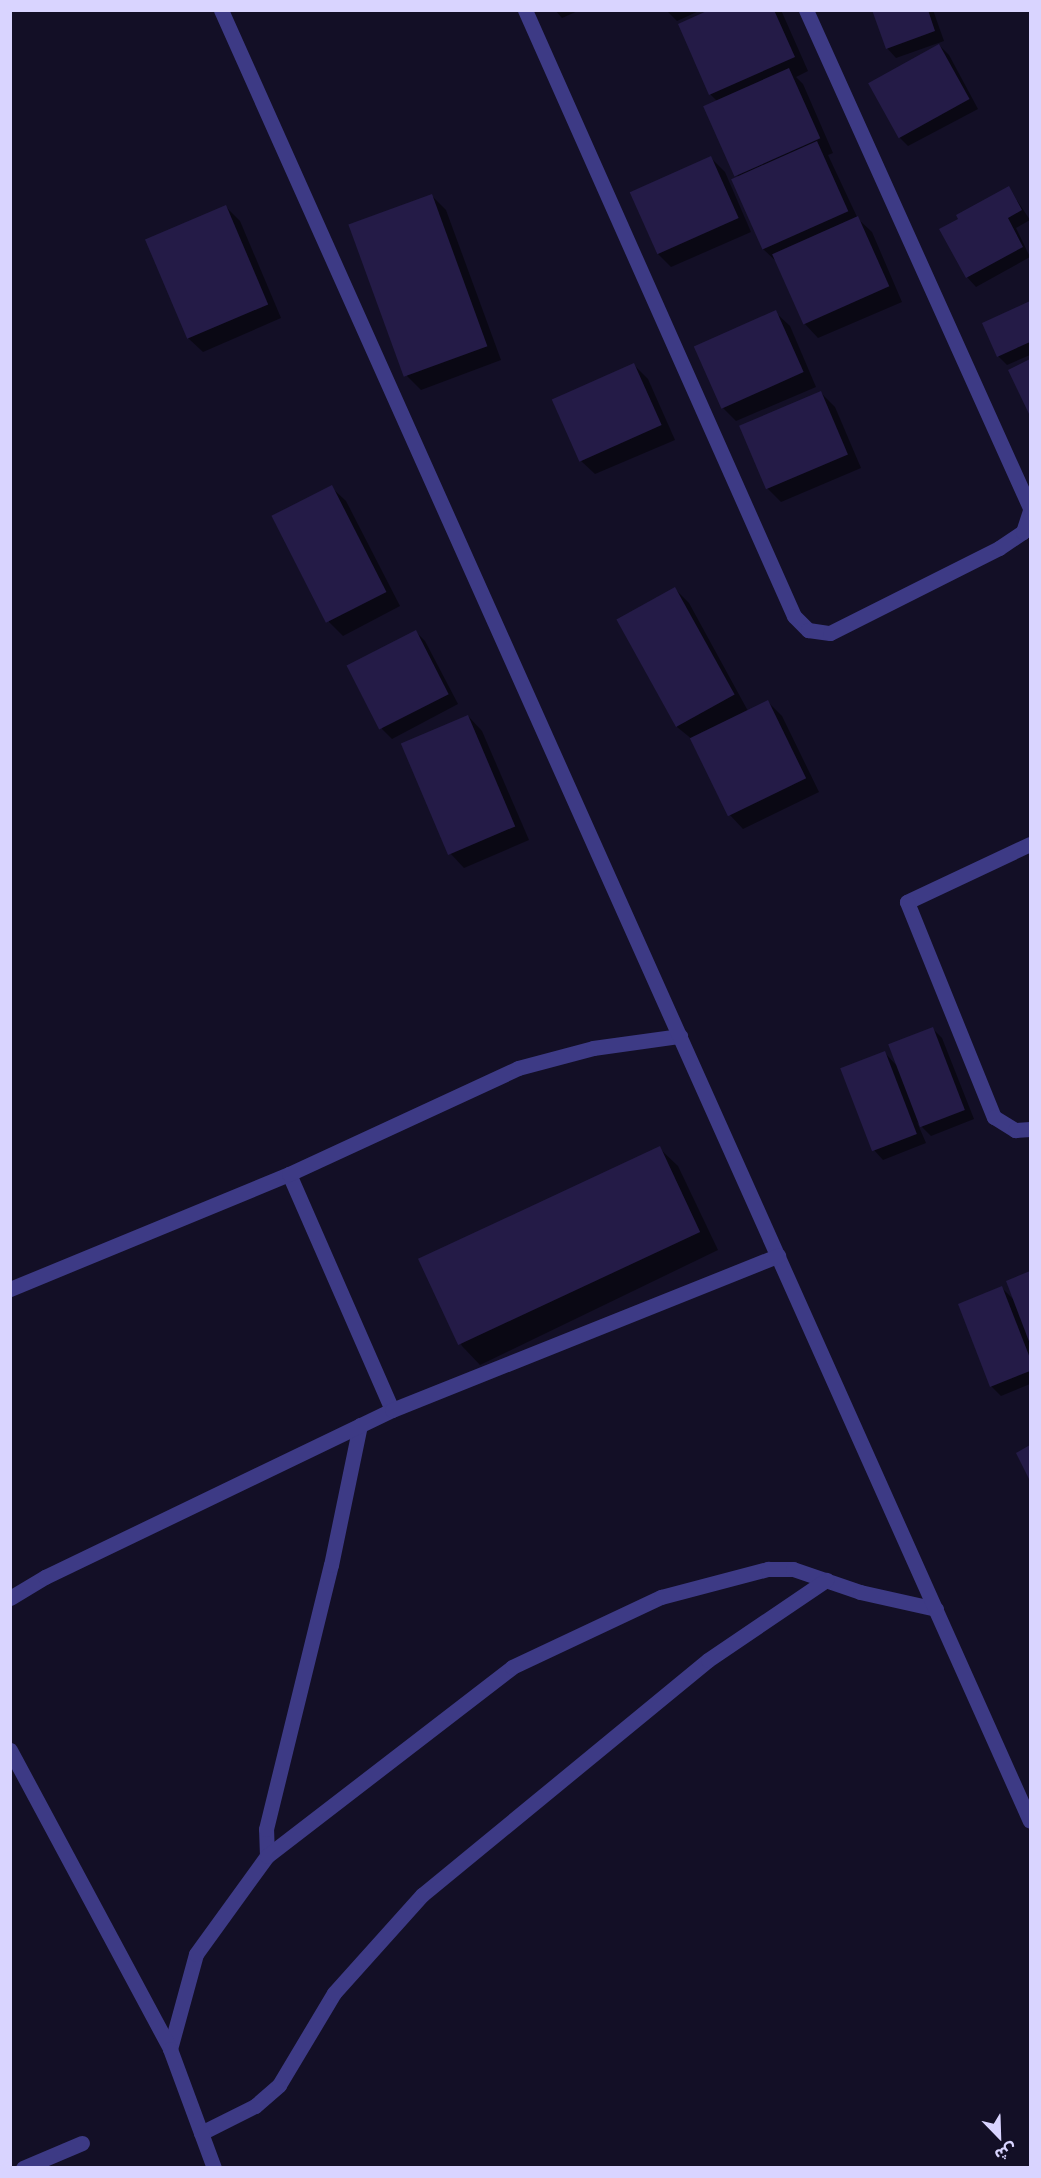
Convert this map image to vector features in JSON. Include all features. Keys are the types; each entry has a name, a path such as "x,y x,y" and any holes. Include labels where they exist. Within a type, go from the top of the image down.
{"street":[{"path":"222,10 1030,1821"},
{"path":"525,10 794,616 808,630 830,633 999,548 1023,532 1030,509 806,10"},
{"path":"1030,844 907,902 994,1117 1015,1130 1030,1129"},
{"path":"10,1289 288,1174 518,1068 593,1048 680,1036"},
{"path":"288,1174 392,1410"},
{"path":"10,1598 45,1577 392,1410 778,1256"},
{"path":"267,1856 266,1829 331,1566 360,1425"},
{"path":"170,2049 196,1954 267,1856 512,1667 661,1598 768,1569 793,1569 936,1609"},
{"path":"201,2133 255,2106 279,2085 334,1993 422,1895 708,1660 826,1580"},
{"path":"10,1750 170,2049 214,2168"},
{"path":"23,2168 82,2143"}],"building":[{"path":"709,10 774,10 795,57 709,95 678,24"},
{"path":"872,10 928,10 935,31 886,49"},
{"path":"939,44 970,99 899,138 868,83"},
{"path":"789,68 820,138 734,177 703,106"},
{"path":"817,141 848,211 762,250 731,179"},
{"path":"711,156 739,218 657,254 630,192"},
{"path":"1009,186 1022,210 1008,218 1023,247 966,278 939,229 958,219 956,215"},
{"path":"432,194 487,346 404,377 348,224"},
{"path":"226,205 268,304 187,339 145,239"},
{"path":"858,216 889,286 803,325 772,254"},
{"path":"1030,301 1030,342 997,357 982,323"},
{"path":"776,310 804,372 721,409 694,347"},
{"path":"1030,359 1030,416 1008,370"},
{"path":"634,363 662,425 579,462 552,400"},
{"path":"821,391 848,455 766,489 739,426"},
{"path":"332,485 386,592 326,623 271,516"},
{"path":"675,587 735,695 676,727 616,619"},
{"path":"416,630 449,694 379,730 347,665"},
{"path":"768,700 806,778 728,816 690,738"},
{"path":"468,715 515,826 448,855 401,744"},
{"path":"933,1027 965,1110 920,1127 888,1044"},
{"path":"885,1051 917,1134 872,1151 840,1068"},
{"path":"660,1146 700,1232 458,1345 418,1259"},
{"path":"1030,1271 1030,1344 1006,1281"},
{"path":"1002,1286 1030,1358 1030,1371 990,1387 958,1304"},
{"path":"1030,1445 1030,1481 1016,1453"}]}
